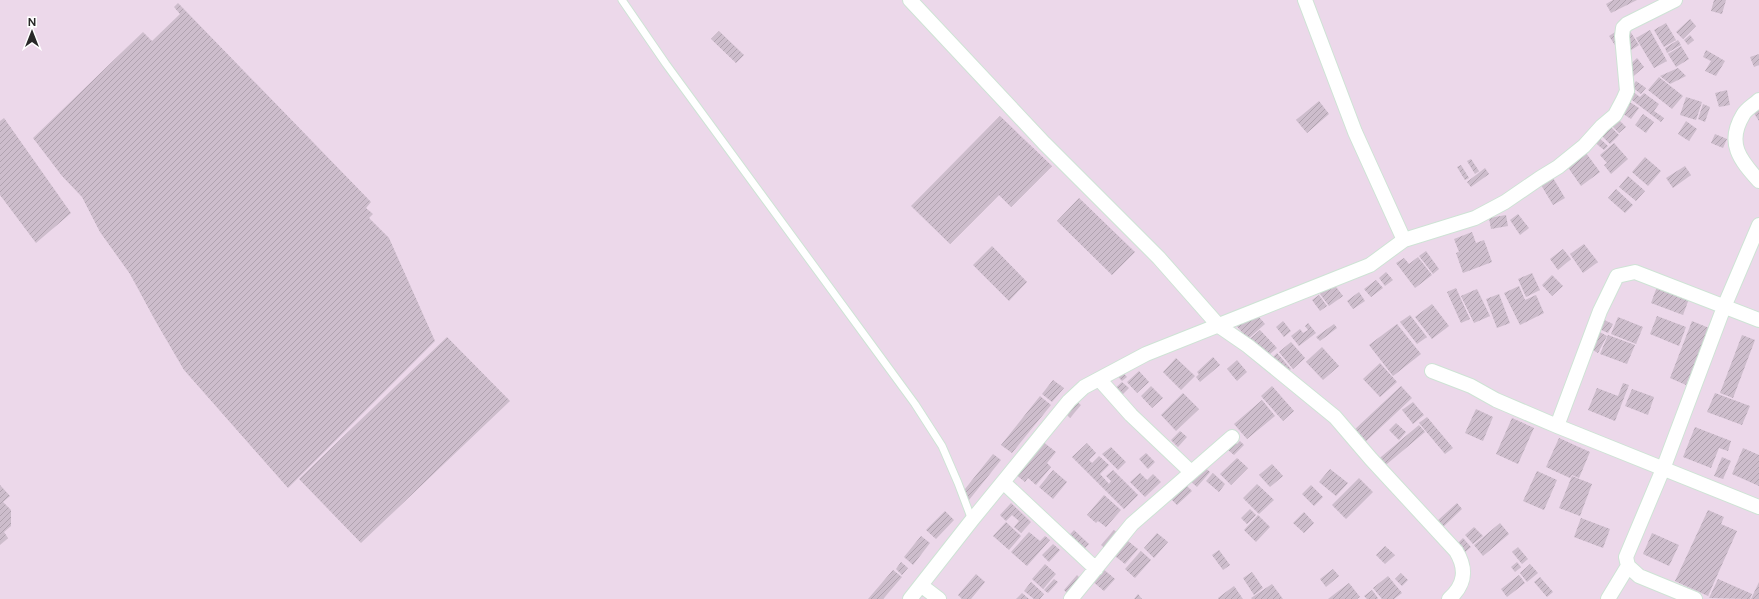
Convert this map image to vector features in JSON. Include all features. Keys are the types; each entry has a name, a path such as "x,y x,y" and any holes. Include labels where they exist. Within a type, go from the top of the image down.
{"street":[{"path":"910,0 1044,143 1158,258 1219,326 1248,346 1335,417 1370,459 1456,551 1463,562 1464,573 1460,585 1449,599"},
{"path":"1305,0 1355,132 1404,240"},
{"path":"910,599 922,586 972,520 1069,401 1084,387 1146,354 1370,265 1404,240 1475,218 1505,202 1558,167 1584,146 1602,126 1615,115 1627,91 1622,36 1623,28 1627,24 1674,0"},
{"path":"1759,100 1743,114 1734,141 1737,152 1745,166 1759,181"},
{"path":"1694,599 1639,576 1628,566 1626,557 1663,469 1724,307 1759,225"},
{"path":"1557,426 1600,312 1617,276 1635,272 1759,320"},
{"path":"1432,371 1471,386 1496,400 1557,426 1663,469 1741,498 1759,507"},
{"path":"1099,379 1131,415 1191,472"},
{"path":"1071,599 1132,524 1232,437"},
{"path":"1003,482 1096,569"},
{"path":"1608,599 1628,566"},
{"path":"922,586 939,599"}],"lane":[{"path":"622,0 666,64 915,404 942,446 972,520"}],"building":[{"path":"1613,0 1637,0 1611,13 1606,4"},
{"path":"1714,0 1726,0 1722,14 1711,11"},
{"path":"178,3 371,202 366,208 373,214 369,218 389,238 435,341 288,488 184,370 130,274 100,232 82,197 62,176 33,138 143,32 152,41 180,14 174,7"},
{"path":"1690,19 1696,26 1683,39 1676,32"},
{"path":"1666,23 1676,40 1664,47 1654,30"},
{"path":"1626,25 1639,45 1622,56 1609,36"},
{"path":"1650,30 1667,61 1654,68 1636,38"},
{"path":"719,31 744,55 736,63 711,39"},
{"path":"1690,35 1694,40 1688,45 1684,40"},
{"path":"1678,40 1681,45 1667,53 1665,48"},
{"path":"1681,46 1689,59 1676,67 1668,54"},
{"path":"1706,50 1725,61 1716,76 1705,71 1711,61 1703,57"},
{"path":"1759,54 1759,65 1754,67 1750,57"},
{"path":"1637,58 1644,67 1630,79 1623,71"},
{"path":"1678,68 1686,76 1670,84 1660,76"},
{"path":"1659,77 1683,96 1672,109 1648,90"},
{"path":"1636,81 1646,88 1641,94 1632,87"},
{"path":"1727,90 1730,105 1719,107 1715,93"},
{"path":"1632,91 1640,97 1644,93 1659,104 1654,111 1664,118 1661,122 1628,97"},
{"path":"1686,97 1702,102 1696,120 1680,115"},
{"path":"1319,101 1329,114 1307,133 1296,120"},
{"path":"1628,101 1639,108 1631,119 1620,112"},
{"path":"1759,103 1759,121 1751,109"},
{"path":"1703,104 1710,107 1705,122 1698,119"},
{"path":"1643,114 1654,122 1646,133 1635,125"},
{"path":"1000,116 1052,166 1011,207 999,195 950,244 911,206"},
{"path":"4,118 71,213 36,243 0,195 0,121"},
{"path":"1619,120 1626,127 1619,133 1612,126"},
{"path":"1686,121 1697,129 1689,141 1678,134"},
{"path":"1608,124 1619,135 1610,144 1599,133"},
{"path":"1715,134 1727,139 1723,148 1711,143"},
{"path":"1597,136 1608,146 1604,150 1593,141"},
{"path":"1614,143 1628,159 1611,174 1604,165 1607,163 1600,155"},
{"path":"1586,153 1600,172 1581,186 1567,166"},
{"path":"1645,157 1661,171 1648,186 1632,172"},
{"path":"1471,159 1479,171 1475,174 1467,161"},
{"path":"1461,165 1469,178 1465,180 1457,167"},
{"path":"1685,166 1691,175 1673,188 1666,178"},
{"path":"1485,168 1489,174 1471,187 1467,182"},
{"path":"1550,173 1565,198 1553,205 1538,180"},
{"path":"1628,176 1645,191 1636,201 1619,187"},
{"path":"1616,189 1633,205 1625,213 1608,198"},
{"path":"1079,198 1135,252 1112,275 1057,221"},
{"path":"1518,214 1529,228 1520,235 1510,220"},
{"path":"1506,215 1508,226 1491,229 1489,218"},
{"path":"1472,232 1476,243 1484,240 1492,262 1463,273 1456,253 1459,252 1454,239"},
{"path":"1584,244 1598,262 1583,273 1570,254"},
{"path":"992,246 1027,282 1009,301 973,265"},
{"path":"1563,249 1571,259 1558,270 1550,259"},
{"path":"1426,251 1439,269 1433,274 1419,256"},
{"path":"1418,257 1432,275 1415,288 1396,263 1404,258 1409,264"},
{"path":"1386,272 1393,280 1385,286 1379,278"},
{"path":"1532,273 1540,290 1526,297 1518,279"},
{"path":"1552,275 1563,286 1552,296 1542,285"},
{"path":"1376,280 1383,288 1371,297 1364,289"},
{"path":"1333,283 1343,296 1329,306 1320,294"},
{"path":"1658,284 1690,296 1683,315 1651,303"},
{"path":"1519,286 1525,300 1536,295 1544,313 1520,325 1504,293"},
{"path":"1456,288 1470,319 1461,323 1447,292"},
{"path":"1477,289 1490,316 1474,323 1461,296"},
{"path":"1359,292 1365,301 1353,309 1347,301"},
{"path":"1499,294 1510,323 1497,328 1486,299"},
{"path":"1319,295 1327,306 1320,311 1312,300"},
{"path":"1432,304 1449,326 1432,339 1415,317"},
{"path":"1252,309 1265,324 1248,339 1235,324"},
{"path":"1410,315 1427,337 1417,344 1400,322"},
{"path":"1657,316 1686,327 1679,346 1650,334"},
{"path":"1618,317 1643,327 1636,344 1611,334"},
{"path":"1602,319 1613,324 1608,333 1597,328"},
{"path":"1283,321 1291,331 1284,337 1276,327"},
{"path":"1692,321 1709,328 1686,385 1670,378"},
{"path":"1308,323 1316,333 1299,346 1291,336 1300,329 1303,333 1308,330 1305,326"},
{"path":"1334,324 1337,328 1320,341 1316,337"},
{"path":"1397,324 1421,354 1393,376 1369,345"},
{"path":"1260,330 1277,348 1262,361 1245,343"},
{"path":"1596,330 1607,336 1598,353 1587,347"},
{"path":"1608,335 1635,345 1627,364 1600,354"},
{"path":"1742,335 1755,340 1733,398 1720,393"},
{"path":"447,337 510,401 361,543 299,479"},
{"path":"1291,342 1305,358 1293,369 1279,352"},
{"path":"1322,347 1339,366 1323,380 1306,362"},
{"path":"1277,353 1291,369 1285,374 1271,359"},
{"path":"1213,357 1220,365 1200,382 1196,377 1199,374 1197,372"},
{"path":"1176,358 1195,376 1181,390 1163,372"},
{"path":"1237,360 1247,372 1237,381 1227,369"},
{"path":"1380,363 1397,382 1380,397 1363,379"},
{"path":"1120,369 1127,377 1122,381 1115,373"},
{"path":"1139,371 1149,382 1137,393 1127,382"},
{"path":"1053,380 1064,388 1052,402 1042,394"},
{"path":"1122,382 1129,388 1119,398 1112,391"},
{"path":"1623,383 1629,385 1615,421 1588,410 1597,388 1618,396"},
{"path":"1151,386 1163,398 1152,408 1141,396"},
{"path":"1272,386 1294,411 1283,421 1261,396"},
{"path":"1401,386 1412,398 1363,444 1352,432"},
{"path":"1632,389 1654,397 1648,415 1625,406"},
{"path":"1183,393 1199,409 1176,431 1161,415"},
{"path":"1715,393 1750,406 1742,425 1707,412"},
{"path":"1040,396 1051,405 1012,453 1001,445"},
{"path":"1074,400 1081,405 1070,418 1064,412"},
{"path":"1262,400 1275,416 1247,439 1234,424"},
{"path":"1413,402 1424,415 1413,424 1402,410"},
{"path":"1476,409 1493,417 1483,441 1465,433"},
{"path":"1427,417 1453,448 1445,454 1419,423"},
{"path":"1512,418 1534,428 1518,464 1496,454"},
{"path":"1396,423 1406,432 1399,440 1389,430"},
{"path":"1419,425 1425,432 1381,469 1375,462"},
{"path":"1695,427 1731,441 1728,451 1719,448 1711,468 1683,457"},
{"path":"1180,431 1187,437 1178,447 1171,440"},
{"path":"1228,436 1237,444 1240,441 1244,445 1234,455 1221,444"},
{"path":"1559,438 1590,452 1579,478 1572,475 1570,478 1546,467"},
{"path":"1042,441 1056,452 1047,463 1051,467 1036,485 1028,478 1025,482 1015,474"},
{"path":"1087,443 1096,453 1089,460 1092,463 1099,456 1109,465 1100,474 1109,484 1111,481 1106,476 1113,470 1138,495 1124,509 1072,457"},
{"path":"1111,447 1126,462 1118,470 1102,454"},
{"path":"1743,448 1759,455 1759,486 1732,474"},
{"path":"1146,453 1155,462 1148,469 1139,459"},
{"path":"993,454 1001,460 969,500 961,494"},
{"path":"1722,457 1731,461 1723,479 1714,476"},
{"path":"1237,458 1248,468 1231,485 1220,474"},
{"path":"1195,459 1210,472 1197,487 1182,474"},
{"path":"1272,464 1283,476 1270,487 1259,475"},
{"path":"1330,469 1348,483 1336,496 1319,482"},
{"path":"1053,470 1067,482 1053,499 1039,487"},
{"path":"1537,471 1557,480 1544,510 1523,501"},
{"path":"1140,473 1147,480 1153,474 1161,482 1145,497 1130,482"},
{"path":"1213,473 1225,484 1219,492 1206,481"},
{"path":"1572,476 1592,484 1580,516 1559,508"},
{"path":"1179,478 1192,491 1177,505 1164,492"},
{"path":"1359,478 1373,492 1346,519 1332,505"},
{"path":"1257,484 1274,500 1259,514 1243,498"},
{"path":"0,485 10,496 3,502 11,510 11,526 4,532 8,538 0,545"},
{"path":"1311,485 1323,497 1314,506 1302,494"},
{"path":"1104,495 1121,510 1106,527 1098,521 1096,523 1087,515"},
{"path":"1011,503 1031,522 1021,533 1014,527 1019,521 1012,515 1006,521 1000,515"},
{"path":"1457,503 1462,509 1441,529 1436,522"},
{"path":"1250,509 1256,515 1247,524 1241,518"},
{"path":"1708,510 1724,517 1721,524 1737,531 1708,596 1675,581"},
{"path":"945,511 954,520 936,539 926,530"},
{"path":"1304,512 1314,523 1304,533 1293,523"},
{"path":"1258,515 1270,527 1256,542 1244,530"},
{"path":"1581,518 1610,529 1603,548 1574,537"},
{"path":"1006,522 1021,536 1009,550 993,536"},
{"path":"1500,523 1509,534 1483,556 1474,545"},
{"path":"1474,527 1483,536 1473,544 1465,535"},
{"path":"1074,530 1089,544 1078,555 1064,541"},
{"path":"1114,530 1138,549 1125,564 1101,545"},
{"path":"1029,532 1040,541 1045,536 1050,540 1027,566 1011,552"},
{"path":"1157,533 1168,542 1154,558 1144,548"},
{"path":"1652,533 1679,545 1669,566 1643,554"},
{"path":"921,536 930,543 913,565 904,557"},
{"path":"1463,538 1471,547 1463,554 1455,546"},
{"path":"1053,544 1060,550 1049,562 1042,555"},
{"path":"1385,546 1395,555 1385,564 1376,555"},
{"path":"1518,547 1528,559 1522,564 1512,552"},
{"path":"1219,550 1230,565 1223,570 1212,555"},
{"path":"1141,551 1151,560 1135,578 1125,569"},
{"path":"901,562 908,568 902,575 896,569"},
{"path":"1517,562 1521,567 1515,572 1511,567"},
{"path":"1096,563 1115,579 1104,591 1085,575"},
{"path":"1045,564 1056,574 1043,589 1032,579"},
{"path":"1530,564 1538,573 1527,582 1520,573"},
{"path":"1333,569 1339,576 1326,587 1320,579"},
{"path":"893,570 902,577 883,599 868,599"},
{"path":"1252,572 1263,588 1254,595 1243,578"},
{"path":"1401,573 1408,580 1402,586 1395,579"},
{"path":"976,574 985,582 971,599 962,599 958,595"},
{"path":"1077,575 1084,582 1071,597 1064,590"},
{"path":"1519,575 1525,583 1507,597 1501,589"},
{"path":"1388,576 1402,593 1394,599 1382,599 1373,588"},
{"path":"1540,577 1553,592 1547,597 1534,582"},
{"path":"1054,579 1058,582 1048,593 1044,590"},
{"path":"1718,579 1752,594 1750,599 1709,598"},
{"path":"1031,582 1044,594 1040,599 1034,599 1024,591"},
{"path":"1759,582 1759,599 1751,599"},
{"path":"1349,583 1360,597 1357,599 1328,599"},
{"path":"1272,584 1283,599 1251,598"},
{"path":"1234,586 1243,599 1218,599 1218,598"},
{"path":"1372,590 1378,598 1367,599 1364,596"},
{"path":"1022,593 1029,599 1016,599"},
{"path":"1138,594 1142,599 1134,599"}]}
